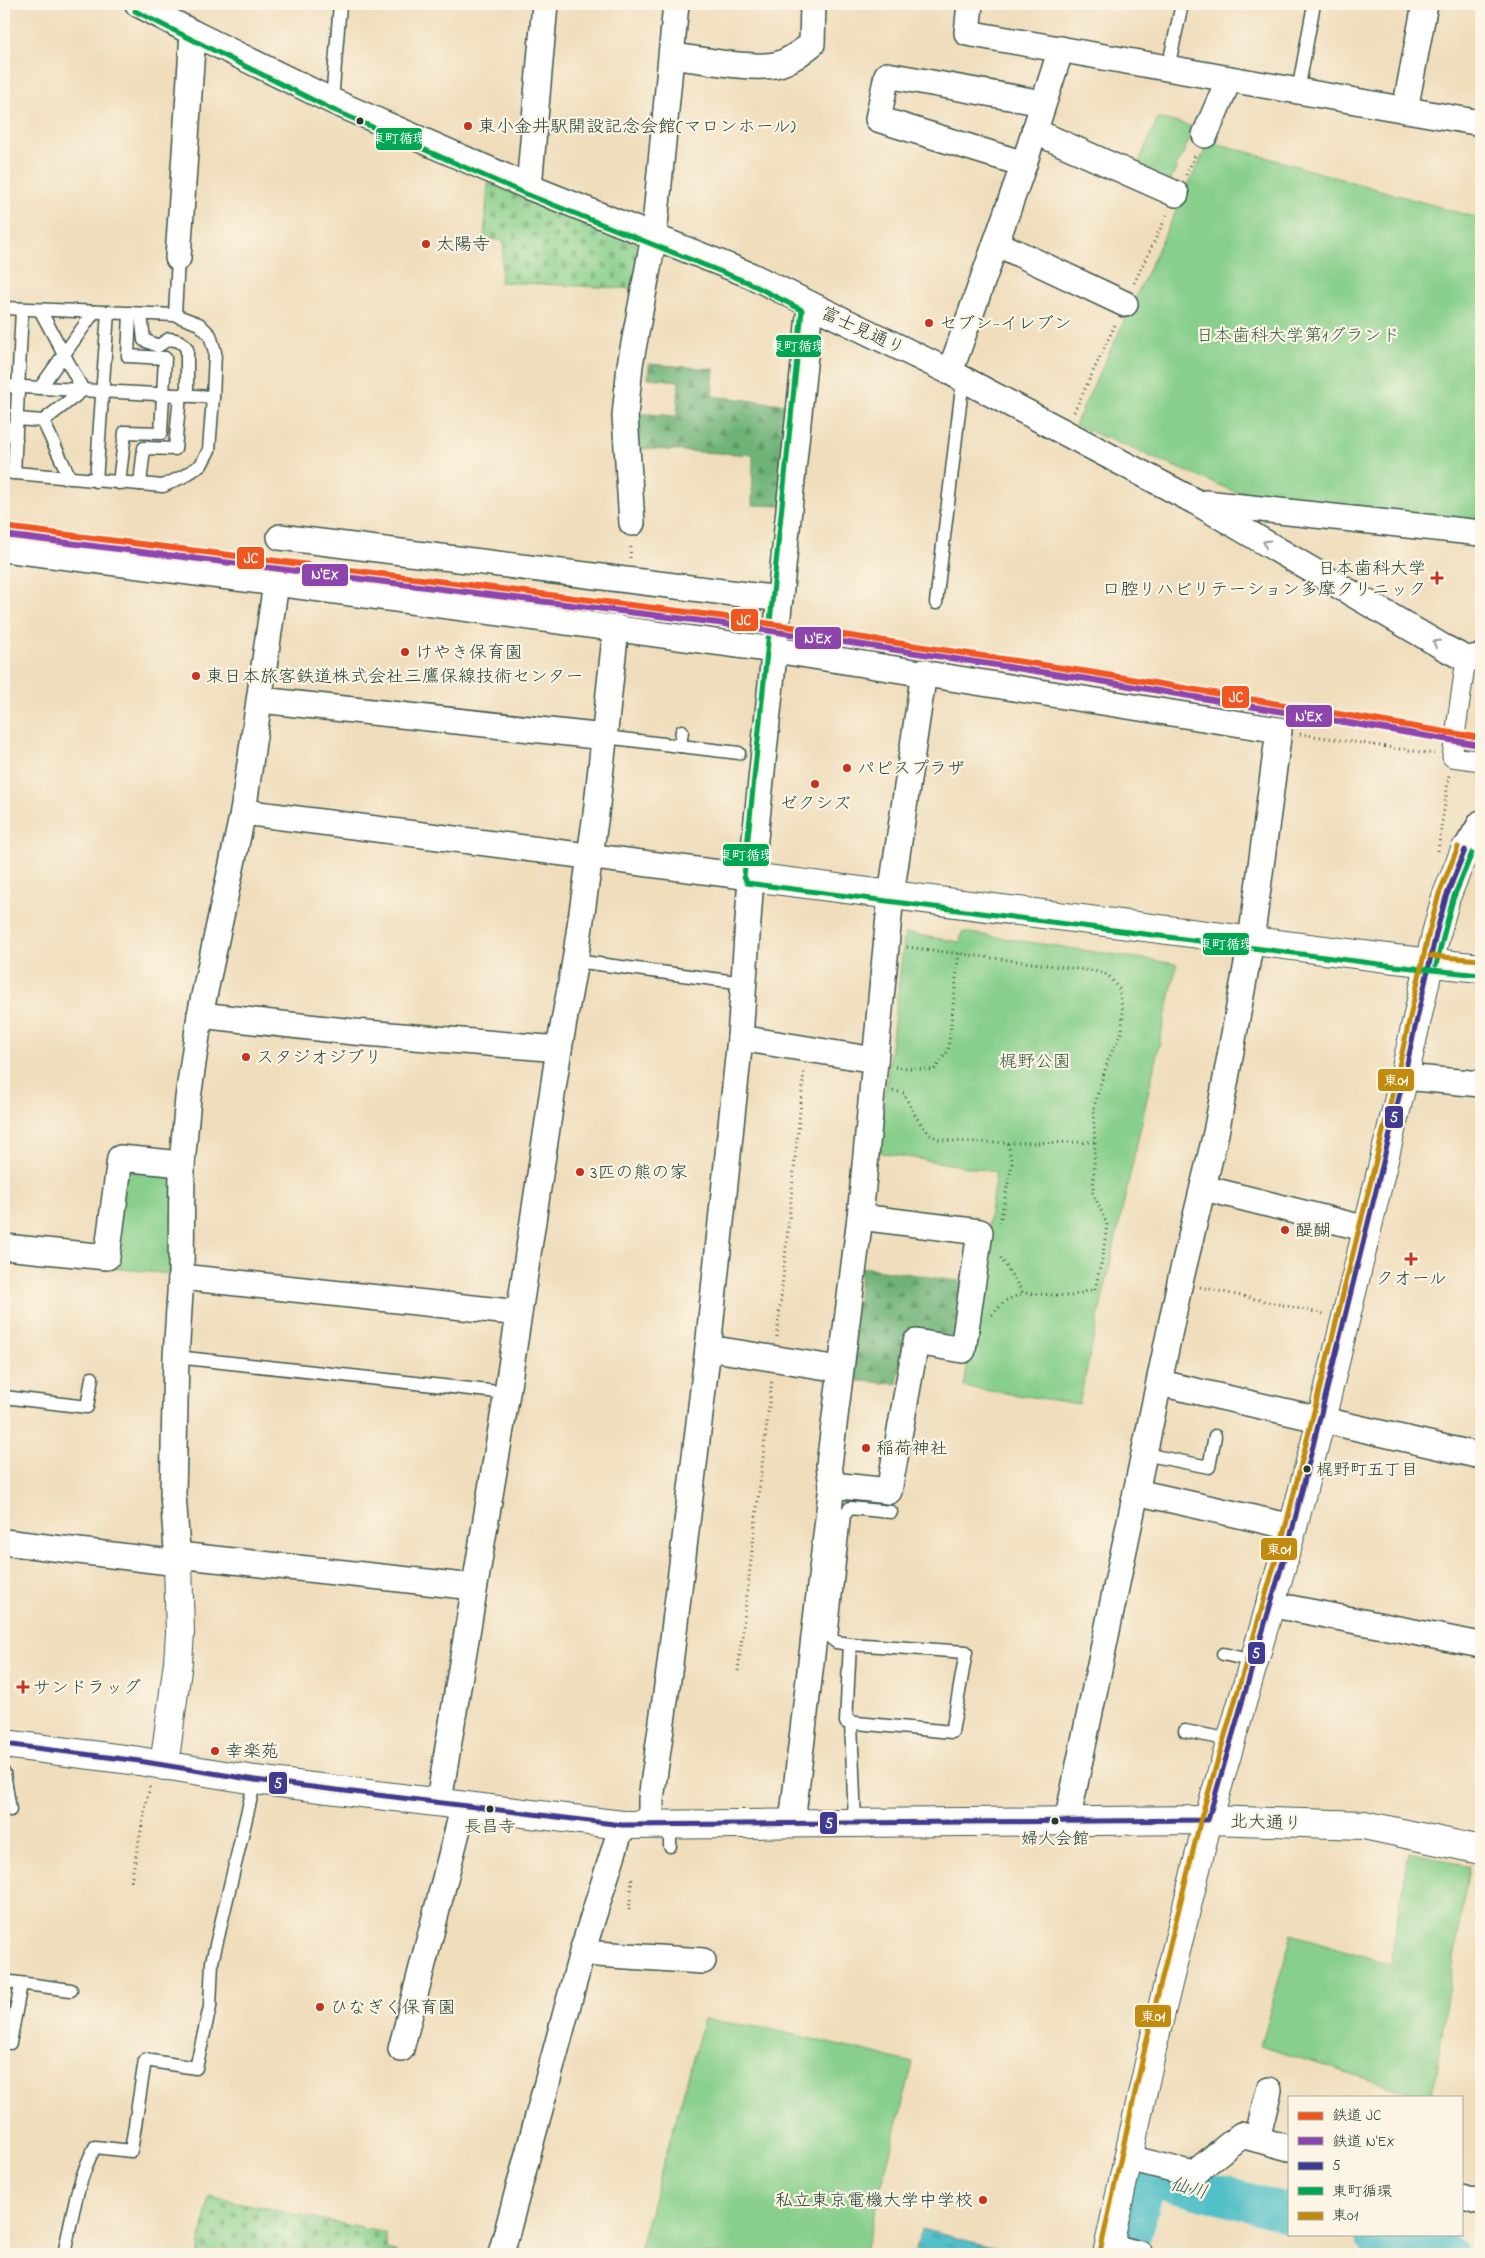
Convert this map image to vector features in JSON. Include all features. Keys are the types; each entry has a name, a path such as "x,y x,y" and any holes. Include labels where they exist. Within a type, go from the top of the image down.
{"street":[{"path":"529,187 545,4"},
{"path":"632,523 625,416 630,365 654,236 676,4"},
{"path":"672,56 750,66 778,64 794,58 812,44 813,4"},
{"path":"970,4 967,33 1481,123"},
{"path":"1405,110 1426,4"},
{"name":"富士見通り","path":"153,7 193,33 332,101 529,187 750,276 957,376 1196,502 1474,658"},
{"path":"178,258 193,33"},
{"path":"957,376 996,243 1061,49"},
{"path":"1024,164 878,119 887,75 1043,103"},
{"path":"1204,135 1229,79"},
{"path":"1034,131 1176,194"},
{"path":"996,243 1124,304"},
{"path":"664,1832 651,1799 670,1662 708,1348 740,1038 751,877 810,306"},
{"path":"1196,502 1481,533"},
{"path":"280,537 780,599"},
{"path":"4,549 276,583 775,650 924,672 1279,730 1251,941 1216,1133 1180,1282 1067,1822"},
{"path":"164,1766 179,1643 178,1559 173,1494 176,1357 181,1277 182,1164 188,1098 200,1015 243,812 276,583"},
{"path":"401,2049 452,1803 474,1587 520,1313 559,1049 575,961 605,738 616,628"},
{"path":"1474,658 1452,757 1481,761"},
{"path":"792,1823 832,1485 829,1465 839,1369 860,1217 872,1087 882,1063 891,895 924,672"},
{"path":"260,700 605,738"},
{"path":"243,812 1251,941 1481,968"},
{"path":"1140,2254 1108,2250 1153,2046 1208,1820 1293,1526 1321,1420 1446,897 1473,848 1481,823"},
{"path":"200,1015 354,1032 559,1049"},
{"path":"740,1038 882,1063"},
{"path":"1404,1077 1481,1084"},
{"path":"4,1247 107,1257 120,1158 182,1164"},
{"path":"1204,1188 1368,1229"},
{"path":"832,1485 889,1491 916,1342 963,1350 980,1232 860,1217"},
{"path":"181,1277 520,1313"},
{"path":"708,1348 839,1369"},
{"path":"1160,1383 1481,1456"},
{"path":"1136,1492 1293,1526"},
{"path":"4,1542 474,1587"},
{"path":"1269,1604 1481,1645"},
{"name":"北大通り","path":"4,1746 139,1761 255,1780 452,1803 664,1832 792,1823 1208,1820 1364,1825 1481,1850"},
{"path":"501,2254 583,1949 620,1876 622,1825"},
{"path":"583,1949 597,1954 703,1961"},
{"path":"1257,2139 1269,2090"},
{"path":"1129,2158 1193,2174 1241,2135 1288,2148"},
{"path":"1462,2197 1481,2203"}],"lane":[{"path":"332,101 340,4"},
{"path":"1168,68 1182,4"},
{"path":"1298,91 1314,4"},
{"path":"175,315 178,258"},
{"path":"4,308 22,308 175,315 199,324 210,335 215,352 209,450 201,465 163,486 9,473 16,440 22,308"},
{"path":"40,310 83,390"},
{"path":"40,388 94,312"},
{"path":"96,480 108,312"},
{"path":"119,482 125,432 161,433 165,358 128,356 135,314"},
{"path":"135,314 144,340 158,346 169,339 177,340 183,343 187,349 183,395 175,449 144,448 140,484"},
{"path":"936,603 957,376"},
{"path":"4,386 213,397"},
{"path":"17,419 43,421 83,390"},
{"path":"43,421 70,478"},
{"path":"4,424 16,440"},
{"path":"680,746 682,731"},
{"path":"605,738 739,753"},
{"path":"575,961 744,983"},
{"path":"176,1357 507,1393"},
{"path":"4,1397 87,1407 92,1378"},
{"path":"1144,1454 1209,1467 1215,1436"},
{"path":"850,1644 846,1722 952,1732 966,1652 850,1644 836,1642 831,1638 844,1515 850,1508 891,1512"},
{"path":"1223,1654 1254,1661"},
{"path":"851,1722 855,1822"},
{"path":"1185,1732 1231,1740"},
{"path":"4,1773 10,1810"},
{"path":"64,2254 74,2203 85,2164 95,2147 131,2151 145,2060 196,2068 210,2007 212,1962 255,1780"},
{"path":"4,1981 71,1990"},
{"path":"10,2043 21,1984"}],"path":[{"path":"629,581 632,523"},
{"path":"1279,730 1452,757 1437,856"},
{"path":"904,946 1094,971 1108,975 1119,989 1123,1012 1122,1031 1108,1060 1093,1109 1095,1142 1093,1193 1107,1224 1103,1255 1095,1289 1071,1296 1023,1293 1005,1301 988,1320"},
{"path":"882,1063 934,1070 948,1051 960,952"},
{"path":"872,1087 904,1093 911,1108 925,1128 939,1139 1008,1143 1095,1142"},
{"path":"999,1231 1004,1194 1012,1164 1008,1143"},
{"path":"996,1250 1023,1293"},
{"path":"1180,1282 1346,1319"},
{"path":"738,1671 742,1639"},
{"path":"130,1881 152,1775 164,1766"},
{"path":"620,1876 629,1910"}],"green space":[{"path":"1158,118 1195,127 1169,184 1136,169"},
{"name":"日本歯科大学第1グランド","path":"1209,141 1481,219 1481,522 1233,491 1075,425"},
{"path":"488,183 641,246 636,289 500,282 504,241 484,238"},
{"path":"649,364 714,369 712,396 792,405 782,506 752,505 753,455 633,448 636,413 677,416 679,381 648,378"},
{"name":"梶野公園","path":"962,932 1177,964 1079,1404 964,1387 996,1172 878,1152 905,933 960,942"},
{"path":"127,1170 174,1176 170,1274 111,1268"},
{"path":"861,1267 965,1282 955,1342 905,1334 897,1384 849,1380"},
{"path":"1408,1853 1469,1866 1432,2096 1422,2096 1260,2046 1292,1934 1390,1964"},
{"path":"704,2019 770,2029 913,2063 864,2254 638,2254"},
{"path":"209,2196 386,2233 386,2248 398,2254 198,2254"}],"water":[{"path":"921,2229 1020,2254 915,2254"}],"waterway":[{"name":"仙川","path":"1133,2235 1148,2176 1288,2213"},
{"name":"仙川","path":"1380,2236 1448,2254"}],"rail line":[{"name":"JC","path":"4,527 719,616 1089,672 1481,738"},
{"name":"N'EX","path":"4,535 718,623 1088,679 1480,745"}],"transit line":[{"name":"東町循環","path":"135,11 329,108 526,194 747,282 802,310 744,876 747,883 1394,966 1480,975"},
{"name":"東01","path":"1100,2252 1146,2043 1201,1818 1286,1525 1397,1075 1429,932 1439,894 1458,847"},
{"name":"5","path":"4,1744 139,1761 255,1780 622,1825 1208,1820 1293,1527 1404,1077 1436,934 1446,897 1465,850"},
{"name":"東町循環","path":"1436,965 1453,899 1472,853"},
{"name":"東01","path":"1430,956 1481,960"}],"place":[{"name":"東小金井駅開設記念会館(マロンホール)","path":"468,126"},
{"name":"太陽寺","path":"426,244"},
{"name":"セブン-イレブン","path":"929,323"},
{"name":"日本歯科大学 口腔リハビリテーション多摩クリニック","path":"1437,578"},
{"name":"けやき保育園","path":"405,652"},
{"name":"東日本旅客鉄道株式会社三鷹保線技術センター","path":"196,676"},
{"name":"パピスプラザ","path":"847,768"},
{"name":"ゼクシズ","path":"815,784"},
{"name":"スタジオジブリ","path":"246,1057"},
{"name":"3匹の熊の家","path":"580,1172"},
{"name":"醍醐","path":"1285,1230"},
{"name":"クオール","path":"1411,1259"},
{"name":"稲荷神社","path":"866,1448"},
{"name":"梶野町五丁目","path":"1307,1469"},
{"name":"サンドラッグ","path":"23,1687"},
{"name":"幸楽苑","path":"215,1751"},
{"name":"長昌寺","path":"490,1809"},
{"name":"婦人会館","path":"1055,1821"},
{"name":"ひなぎく保育園","path":"320,2007"},
{"name":"私立東京電機大学中学校","path":"983,2200"}]}
